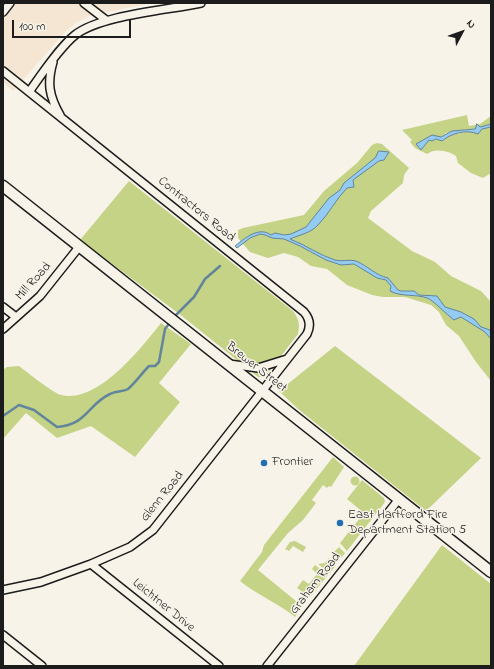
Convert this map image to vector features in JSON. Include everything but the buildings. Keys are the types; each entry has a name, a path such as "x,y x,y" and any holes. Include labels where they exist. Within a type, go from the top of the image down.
{"main road":[{"name":"Brewer Street","path":"3,186 263,390 491,572"}],"street":[{"path":"3,12 10,3"},
{"path":"84,3 106,20"},
{"path":"29,92 74,35 106,20 201,3"},
{"path":"54,59 49,90 52,100 64,120"},
{"name":"Contractors Road","path":"3,71 304,312 309,320 309,329 263,390"},
{"name":"Mill Road","path":"3,329 40,296 79,247"},
{"path":"3,306 16,317"},
{"path":"228,363 258,368 287,359"},
{"name":"Glenn Road","path":"3,590 41,582 91,564 130,547 153,530 263,390"},
{"name":"Graham Road","path":"267,666 399,499"},
{"name":"Leichtner Drive","path":"91,564 219,666"},
{"path":"3,635 42,666"}],"shaded area":[{"path":"3,3 153,3 92,15 76,23 65,32 13,91 3,82"}],"green space":[{"path":"467,115 469,126 480,124 491,116 491,124 475,129 446,133 441,137 429,140 432,141 436,139 442,141 450,135 491,127 491,173 483,178 471,173 458,163 456,156 449,152 438,150 427,154 415,148 410,142 412,140 402,130"},
{"path":"377,143 382,144 409,168 404,175 403,183 371,211 368,218 412,251 435,262 451,276 481,291 491,302 491,381 476,362 459,336 446,325 439,312 431,305 405,297 383,297 372,295 347,285 327,269 311,266 298,257 284,253 268,258 250,252 238,238 238,230 243,228 304,215 324,191 357,163 372,145"},
{"path":"129,181 293,311 298,319 298,334 265,377 258,377 182,316 80,240"},
{"path":"161,323 191,344 159,383 180,402 135,457 91,426 57,438 26,413 3,439 3,370 7,367 19,366 46,387 57,393 61,395 75,396 104,383 117,372 142,346"},
{"path":"335,346 481,458 426,511 298,409 279,391"},
{"path":"333,457 344,467 331,487 329,486 327,488 323,485 312,500 316,503 303,520 288,533 258,570 302,606 295,617 282,607 253,591 240,581 262,552 264,545"},
{"path":"353,477 357,477 359,481 357,485 353,485 351,483 351,479"},
{"path":"362,480 384,498 385,502 347,551 340,543 364,513 347,499"},
{"path":"295,541 306,547 303,552 293,546 289,551 285,549 290,542"},
{"path":"442,545 491,584 491,666 354,666"},
{"path":"339,547 345,553 341,558 332,554"},
{"path":"329,558 336,565 330,573 318,564 325,563"},
{"path":"315,565 328,575 310,597 297,588 303,580 309,584 317,574 312,569"}],"water":[{"path":"477,124 480,127 491,124 491,127 482,129 478,134 464,132 450,136 442,141 436,139 432,141 429,140 421,150 416,144 432,135 441,137 452,131 475,129"},
{"path":"379,151 389,152 384,160 379,161 353,180 354,187 347,188 315,228 290,239 335,260 356,261 379,275 388,278 398,290 414,291 419,295 437,296 445,307 461,312 474,319 481,327 490,330 491,339 485,332 461,317 454,320 427,298 399,294 390,291 391,286 386,280 377,278 354,264 341,265 326,260 284,239 272,238 260,234 250,238 237,248 235,246 257,232 271,235 275,233 284,235 291,234 306,227 329,198 340,190 344,183 375,158"}],"waterway":[{"path":"174,317 194,297 205,279 220,266"},
{"path":"3,416 19,405 34,410 57,427 75,422 103,398 112,393 128,389 149,366 155,366 159,362 165,329 171,321"}],"place":[{"name":"Frontier","path":"264,463"},
{"name":"East Hartford Fire Department Station 5","path":"340,523"}]}
